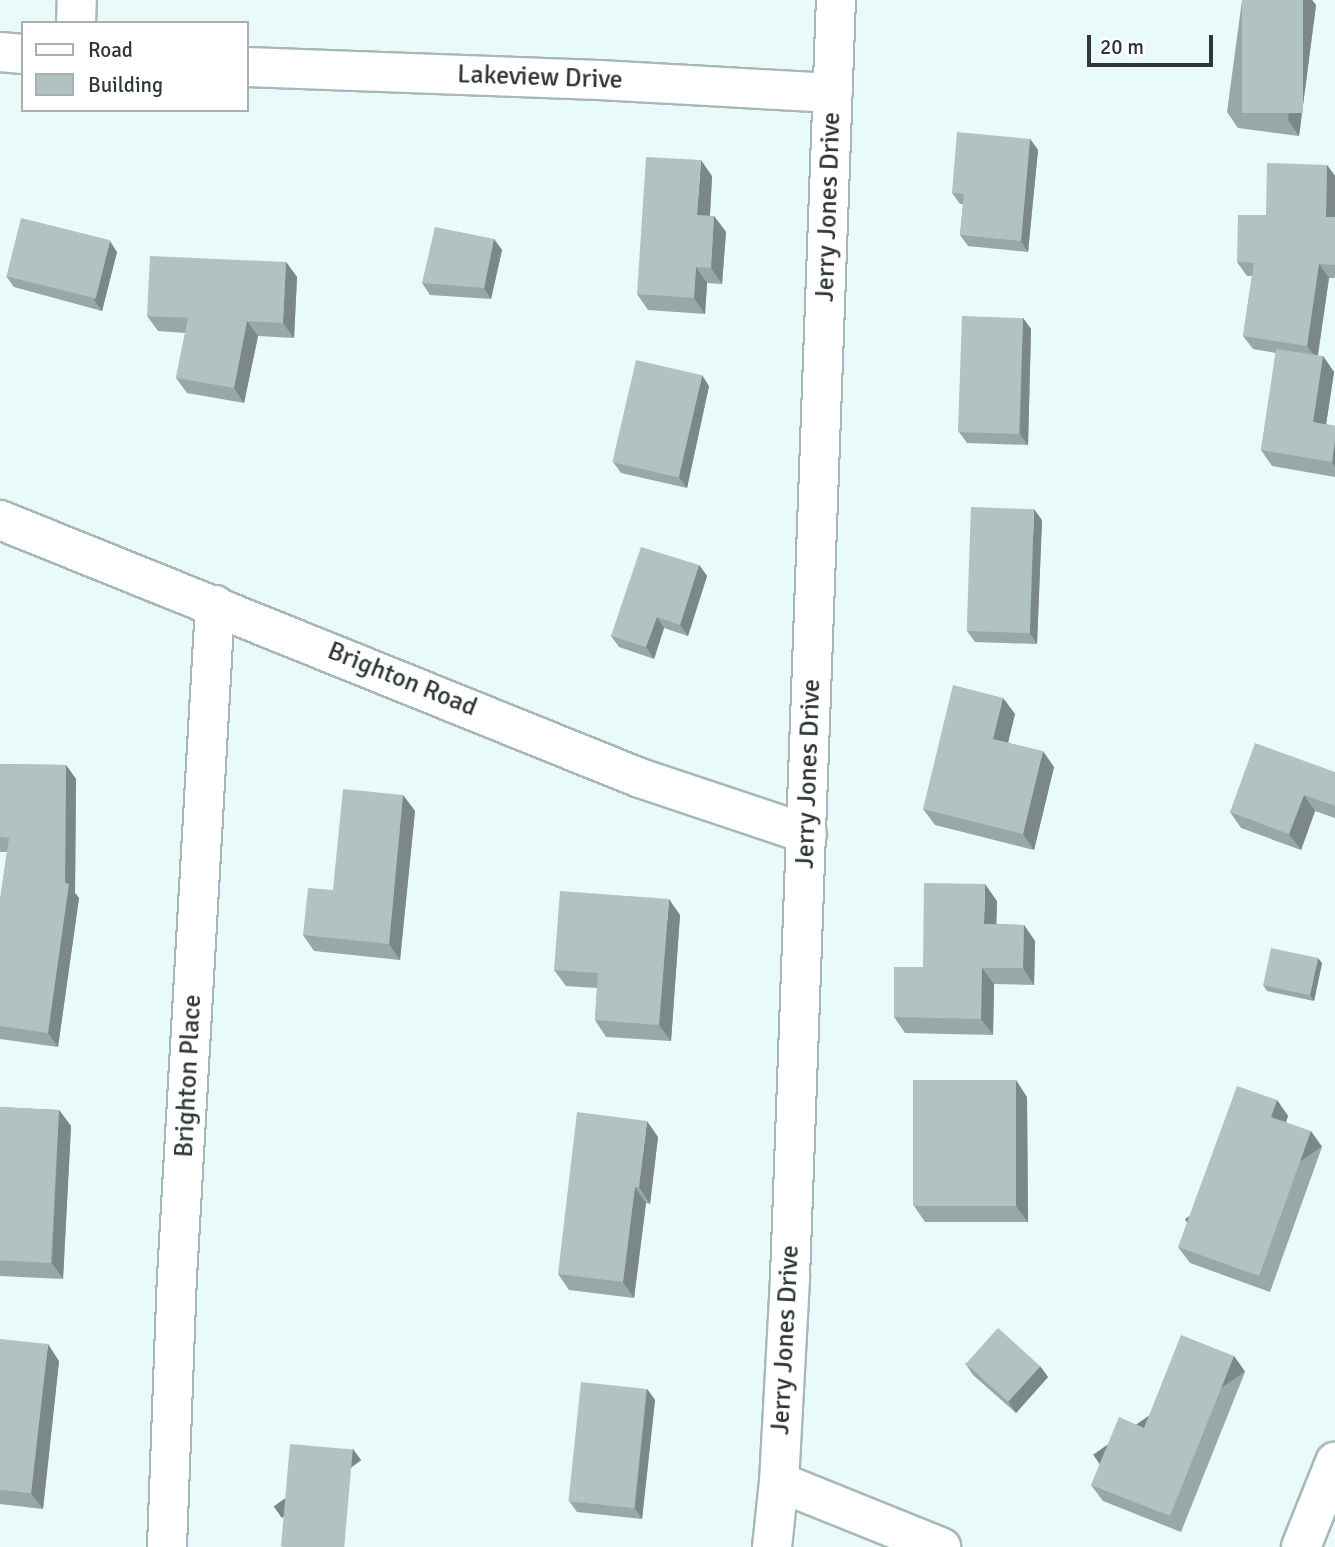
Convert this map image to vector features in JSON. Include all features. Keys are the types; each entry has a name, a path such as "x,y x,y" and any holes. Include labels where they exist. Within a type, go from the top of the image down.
{"street":[{"path":"76,21 77,0"},
{"name":"Jerry Jones Drive","path":"772,1547 779,1482 790,1277 836,0"},
{"path":"0,52 21,54"},
{"name":"Lakeview Drive","path":"248,67 599,80 833,93"},
{"name":"Brighton Road","path":"0,520 640,778 807,834"},
{"name":"Brighton Place","path":"167,1547 178,1264 215,605"},
{"path":"1301,1547 1335,1462"},
{"path":"779,1482 941,1547"}],"building":[{"path":"1242,0 1303,0 1303,113 1242,113"},
{"path":"957,132 1030,139 1021,241 960,235 964,194 952,193"},
{"path":"646,157 701,160 697,215 714,216 711,268 696,267 694,298 637,294"},
{"path":"1267,163 1327,165 1326,217 1335,217 1335,265 1319,264 1307,346 1243,336 1254,263 1237,262 1238,215 1266,215"},
{"path":"21,218 110,240 96,298 6,276"},
{"path":"435,227 494,239 484,288 422,283"},
{"path":"150,256 286,262 283,323 247,321 234,388 176,378 188,318 147,316"},
{"path":"962,316 1023,318 1019,434 958,432"},
{"path":"1276,349 1323,356 1313,422 1335,426 1332,462 1261,450"},
{"path":"636,360 702,375 679,478 612,462"},
{"path":"971,507 1034,509 1030,633 967,631"},
{"path":"641,547 699,565 680,625 657,617 646,647 611,636"},
{"path":"953,685 1003,698 993,739 1043,751 1023,834 923,809"},
{"path":"1255,743 1335,772 1335,806 1304,795 1289,834 1230,812"},
{"path":"0,764 66,765 65,883 69,884 48,1033 0,1026 0,900 9,838 0,837"},
{"path":"343,789 403,795 389,944 303,935 308,888 333,890"},
{"path":"924,883 985,884 984,924 1024,925 1023,968 982,968 981,1019 894,1017 894,967 923,967"},
{"path":"560,891 669,899 659,1025 595,1020 598,973 554,970"},
{"path":"1271,948 1318,958 1310,995 1263,985"},
{"path":"913,1080 1016,1080 1016,1206 913,1206"},
{"path":"1237,1086 1277,1100 1271,1117 1311,1131 1259,1276 1178,1247"},
{"path":"0,1107 59,1110 51,1263 0,1260"},
{"path":"577,1112 647,1121 639,1187 635,1187 623,1282 558,1274"},
{"path":"998,1328 1040,1366 1008,1402 966,1364"},
{"path":"1181,1335 1234,1356 1170,1516 1091,1485 1119,1417 1144,1428"},
{"path":"0,1339 48,1344 31,1493 0,1490"},
{"path":"581,1382 647,1389 634,1508 568,1501"},
{"path":"290,1444 353,1449 344,1547 281,1547"}]}
